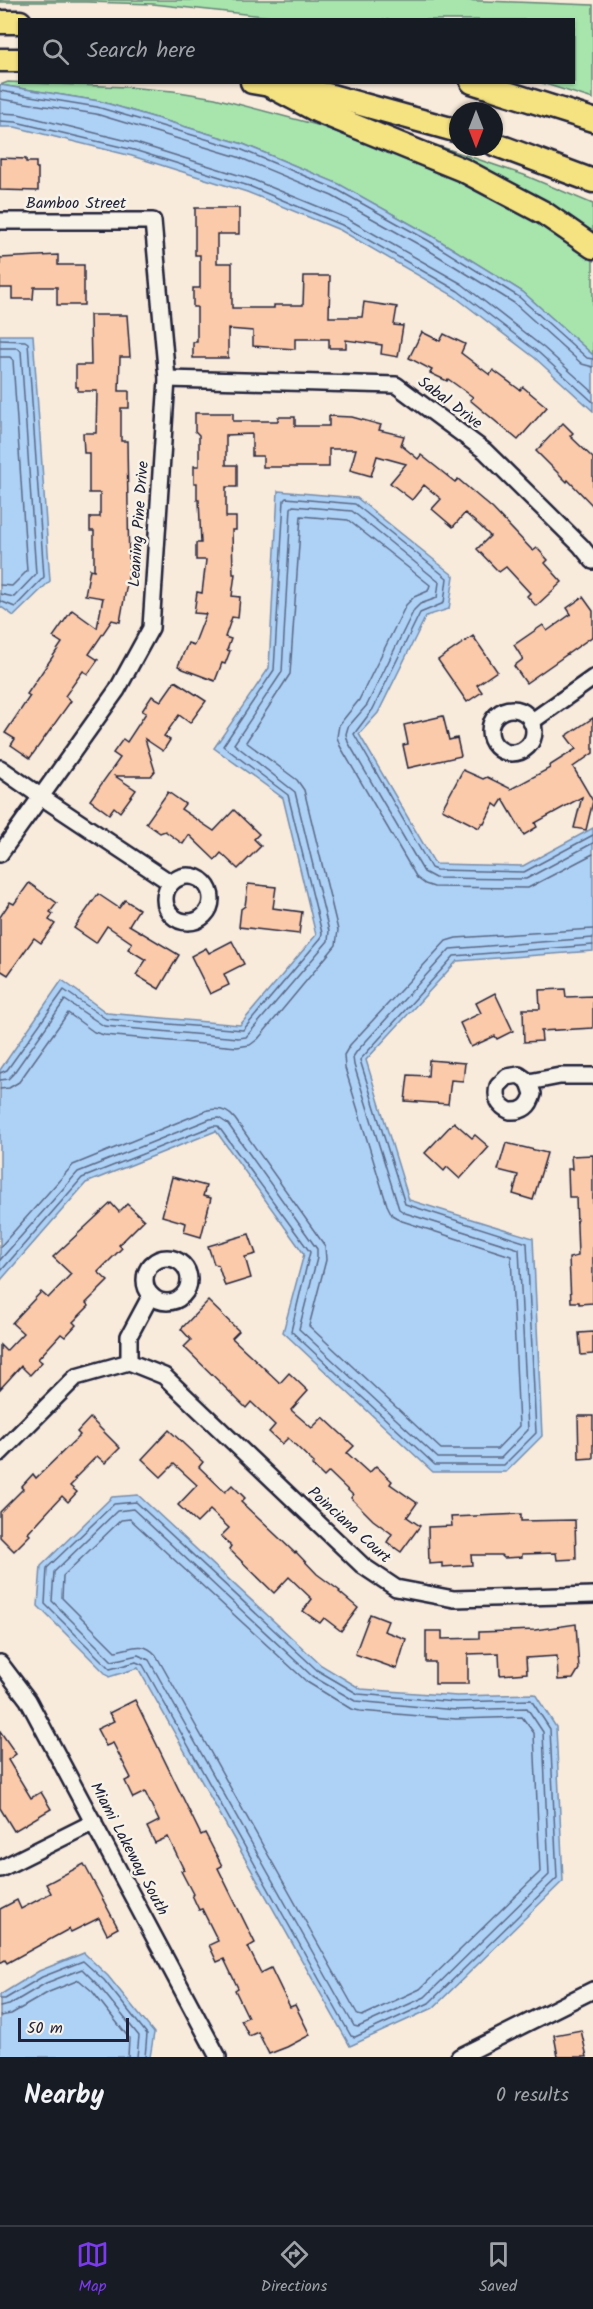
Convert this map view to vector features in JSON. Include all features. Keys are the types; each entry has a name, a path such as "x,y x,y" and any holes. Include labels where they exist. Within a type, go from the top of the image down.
{"highway":[{"path":"0,22 18,22"},
{"path":"0,60 18,60"},
{"path":"260,84 328,95 449,129"},
{"path":"260,84 318,111 463,170 544,213 593,247"},
{"path":"477,84 593,120"},
{"path":"503,147 593,181"}],"street":[{"name":"Bamboo Street","path":"0,222 153,221"},
{"name":"Leaning Pine Drive","path":"0,854 117,690 151,628 167,379 153,221"},
{"name":"Sabal Drive","path":"167,379 396,385 485,452 581,546 593,561"},
{"path":"531,722 593,678"},
{"path":"0,768 171,882"},
{"path":"530,1082 560,1076 593,1076"},
{"path":"0,1453 76,1377 129,1362 129,1336 151,1295"},
{"name":"Poinciana Court","path":"129,1362 164,1376 363,1566 396,1588 454,1599 593,1594"},
{"name":"Miami Lakeway South","path":"0,1663 27,1700 94,1821 218,2057"},
{"path":"0,1869 94,1821"},
{"path":"459,2057 593,1990"}],"green space":[{"path":"0,0 459,0 593,5 593,99 545,84 575,84 575,18 282,18 153,4 0,2"},
{"path":"8,82 126,87 215,98 317,125 408,158 475,187 529,216 593,258 593,355 523,292 432,236 338,184 243,144 99,101 0,85"},
{"path":"430,143 449,149 449,156 468,156 524,175 593,204 593,241 428,149"}],"water":[{"path":"0,85 99,101 243,144 339,184 432,236 523,292 593,355 593,411 535,358 454,296 340,230 247,192 132,156 15,127 0,127"},
{"path":"0,335 33,335 50,581 14,616 0,606"},
{"path":"278,491 357,498 454,576 449,609 426,616 378,713 359,734 435,864 523,866 593,828 593,951 457,961 366,1060 409,1200 533,1238 542,1436 506,1472 433,1472 283,1332 304,1254 216,1131 86,1183 0,1281 0,1070 62,980 107,1013 240,1025 316,935 283,798 214,748 269,668"},
{"path":"138,1495 321,1665 361,1689 457,1696 535,1694 556,1727 563,1881 433,2008 350,2046 138,1668 109,1677 38,1606 41,1566 112,1497"},
{"path":"84,1953 108,1976 154,2033 150,2057 0,2057 0,1995 39,1971"}],"building":[{"path":"0,158 26,159 26,162 36,162 38,191 0,190"},
{"path":"195,208 239,208 239,234 217,234 217,263 232,263 232,308 303,305 304,276 330,276 329,317 362,317 364,302 397,307 394,325 403,326 398,357 381,354 382,345 346,340 346,348 329,348 329,339 295,339 295,349 253,346 253,331 228,329 228,358 193,358 193,342 197,342 197,307 193,307 193,288 200,288 200,255 195,255"},
{"path":"58,255 58,265 84,265 84,305 57,305 57,287 34,287 33,299 12,299 12,288 0,288 0,258"},
{"path":"90,315 127,315 130,357 120,357 119,391 129,391 129,408 121,408 121,441 127,441 129,572 120,622 112,620 89,654 98,660 88,674 83,671 65,696 71,701 30,758 11,745 15,739 5,733 30,696 27,694 62,643 53,637 72,610 97,628 103,598 85,595 90,569 94,570 94,531 90,531 90,517 100,517 100,493 89,493 89,453 84,453 83,433 96,433 97,391 78,391 76,387 76,365 91,365"},
{"path":"422,332 440,341 444,334 465,344 461,353 490,375 493,370 520,390 523,387 547,407 518,440 470,400 473,397 448,379 447,381 430,373 432,370 409,358"},
{"path":"195,413 233,413 233,421 278,421 278,417 295,417 295,426 329,426 329,416 352,417 381,425 379,430 404,436 401,445 418,459 421,455 455,482 458,479 493,509 533,551 537,548 548,560 545,563 562,582 536,606 527,596 530,593 506,567 499,572 477,549 490,536 465,513 453,527 432,509 441,499 424,485 412,500 390,483 406,464 377,456 371,476 350,470 356,449 329,449 329,467 263,467 263,456 252,456 252,434 226,435 226,465 237,465 237,487 226,487 226,517 236,517 236,530 232,530 233,574 235,574 232,596 240,597 238,618 232,617 225,637 231,639 227,650 230,651 215,681 183,669 178,666 188,643 194,645 206,614 194,613 197,592 202,593 206,560 196,560 196,543 201,543 199,500 197,500 197,483 194,483 194,466 199,466 199,435 195,431"},
{"path":"563,423 573,433 570,436 593,458 593,506 536,451"},
{"path":"583,597 593,611 593,636 526,683 514,666 523,659 514,645 543,625 547,631 571,614 567,608"},
{"path":"473,636 497,671 477,685 482,692 467,702 438,660"},
{"path":"175,681 206,701 190,723 179,715 164,736 170,740 163,751 145,739 155,771 151,776 115,776 136,790 120,812 114,807 109,814 90,800 120,758 113,753 123,739 127,742 146,713 142,711 152,696 161,701"},
{"path":"443,716 449,740 457,738 461,756 408,768 403,745 408,744 404,725"},
{"path":"593,718 593,753 573,767 593,801 586,830 574,828 582,797 535,823 537,827 524,835 503,799 498,807 494,804 484,824 482,823 479,828 442,809 463,770 483,779 487,777 511,789 550,768 549,766 576,749 566,736"},
{"path":"168,792 185,804 181,809 214,831 234,810 259,834 254,839 261,846 238,869 221,853 215,860 189,835 183,844 165,831 160,833 146,823"},
{"path":"29,883 57,903 50,912 53,914 49,920 55,924 41,943 34,938 8,975 0,970 0,917 10,902 14,904"},
{"path":"248,884 276,887 273,908 302,912 299,934 239,927"},
{"path":"98,894 119,908 125,900 139,909 129,925 179,955 159,989 136,975 146,960 128,949 132,943 107,926 96,943 74,928"},
{"path":"232,941 244,964 224,974 229,985 210,994 191,956 206,948 209,953"},
{"path":"565,989 566,997 593,996 593,1028 541,1031 542,1041 524,1042 523,1009 540,1009 539,990"},
{"path":"495,993 513,1031 471,1047 460,1023 481,1013 476,1003"},
{"path":"429,1060 465,1063 463,1081 451,1080 448,1104 405,1101 408,1075 428,1076"},
{"path":"454,1122 472,1138 475,1135 489,1147 460,1179 447,1167 444,1171 425,1153"},
{"path":"506,1143 547,1153 533,1200 513,1194 518,1175 498,1170"},
{"path":"593,1155 593,1303 579,1304 579,1302 571,1302 569,1258 578,1256 576,1197 569,1197 568,1169 572,1169 571,1156"},
{"path":"172,1177 206,1186 203,1196 211,1198 201,1237 184,1232 186,1223 162,1216"},
{"path":"111,1203 119,1212 127,1204 144,1220 119,1245 122,1248 98,1272 108,1281 86,1303 89,1306 73,1322 76,1325 65,1337 61,1334 38,1359 42,1362 30,1375 21,1366 0,1389 0,1345 6,1351 23,1333 12,1323 41,1292 48,1298 71,1274 53,1257"},
{"path":"249,1234 256,1254 245,1257 251,1278 225,1286 208,1246"},
{"path":"208,1301 239,1331 232,1338 280,1383 289,1373 308,1391 291,1410 312,1428 323,1417 354,1446 347,1453 369,1473 376,1466 392,1481 390,1484 417,1503 407,1517 420,1526 401,1552 387,1542 392,1534 373,1520 351,1498 353,1495 329,1472 324,1477 312,1465 314,1463 288,1438 282,1444 269,1432 275,1425 251,1402 246,1408 184,1347 191,1340 181,1329"},
{"path":"593,1332 593,1354 581,1355 579,1333"},
{"path":"578,1416 593,1416 593,1458 579,1459"},
{"path":"90,1418 120,1448 105,1463 97,1456 70,1486 77,1492 68,1502 62,1496 14,1551 0,1537 0,1512 23,1489 21,1487 33,1474 36,1478 80,1435 77,1432"},
{"path":"169,1430 203,1462 199,1467 225,1492 232,1485 245,1498 241,1502 317,1574 358,1608 341,1631 324,1618 320,1623 303,1611 312,1599 289,1577 274,1593 229,1549 231,1546 221,1536 229,1528 210,1510 197,1523 178,1505 197,1485 174,1464 161,1477 142,1459"},
{"path":"521,1514 521,1521 575,1520 576,1559 557,1560 556,1553 522,1554 522,1557 504,1558 501,1555 471,1555 472,1565 442,1567 442,1563 429,1564 428,1527 452,1526 451,1517"},
{"path":"370,1614 388,1621 384,1631 406,1639 397,1669 355,1654"},
{"path":"576,1624 579,1669 573,1679 558,1680 557,1656 526,1658 527,1673 500,1675 499,1653 468,1654 468,1684 435,1684 435,1662 426,1662 426,1631 442,1631 442,1639 479,1638 479,1632 535,1630"},
{"path":"135,1700 201,1835 205,1833 222,1866 218,1868 255,1943 248,1947 261,1973 271,1968 290,2007 295,2005 310,2035 287,2047 269,2054 258,2032 249,2036 241,2020 248,2017 235,1990 238,1988 224,1959 217,1962 209,1945 218,1941 202,1909 199,1910 181,1871 184,1870 168,1837 155,1843 147,1827 159,1821 145,1792 133,1798 125,1781 131,1778 113,1743 106,1746 97,1729 114,1721 109,1713"},
{"path":"0,1731 16,1754 8,1760 31,1798 41,1792 51,1809 14,1831 0,1808"},
{"path":"84,1864 118,1928 107,1934 99,1918 71,1932 69,1929 7,1963 5,1960 0,1963 0,1909 17,1900 21,1909 51,1893 46,1884"},
{"path":"581,2030 587,2057 558,2057 554,2035"}]}
